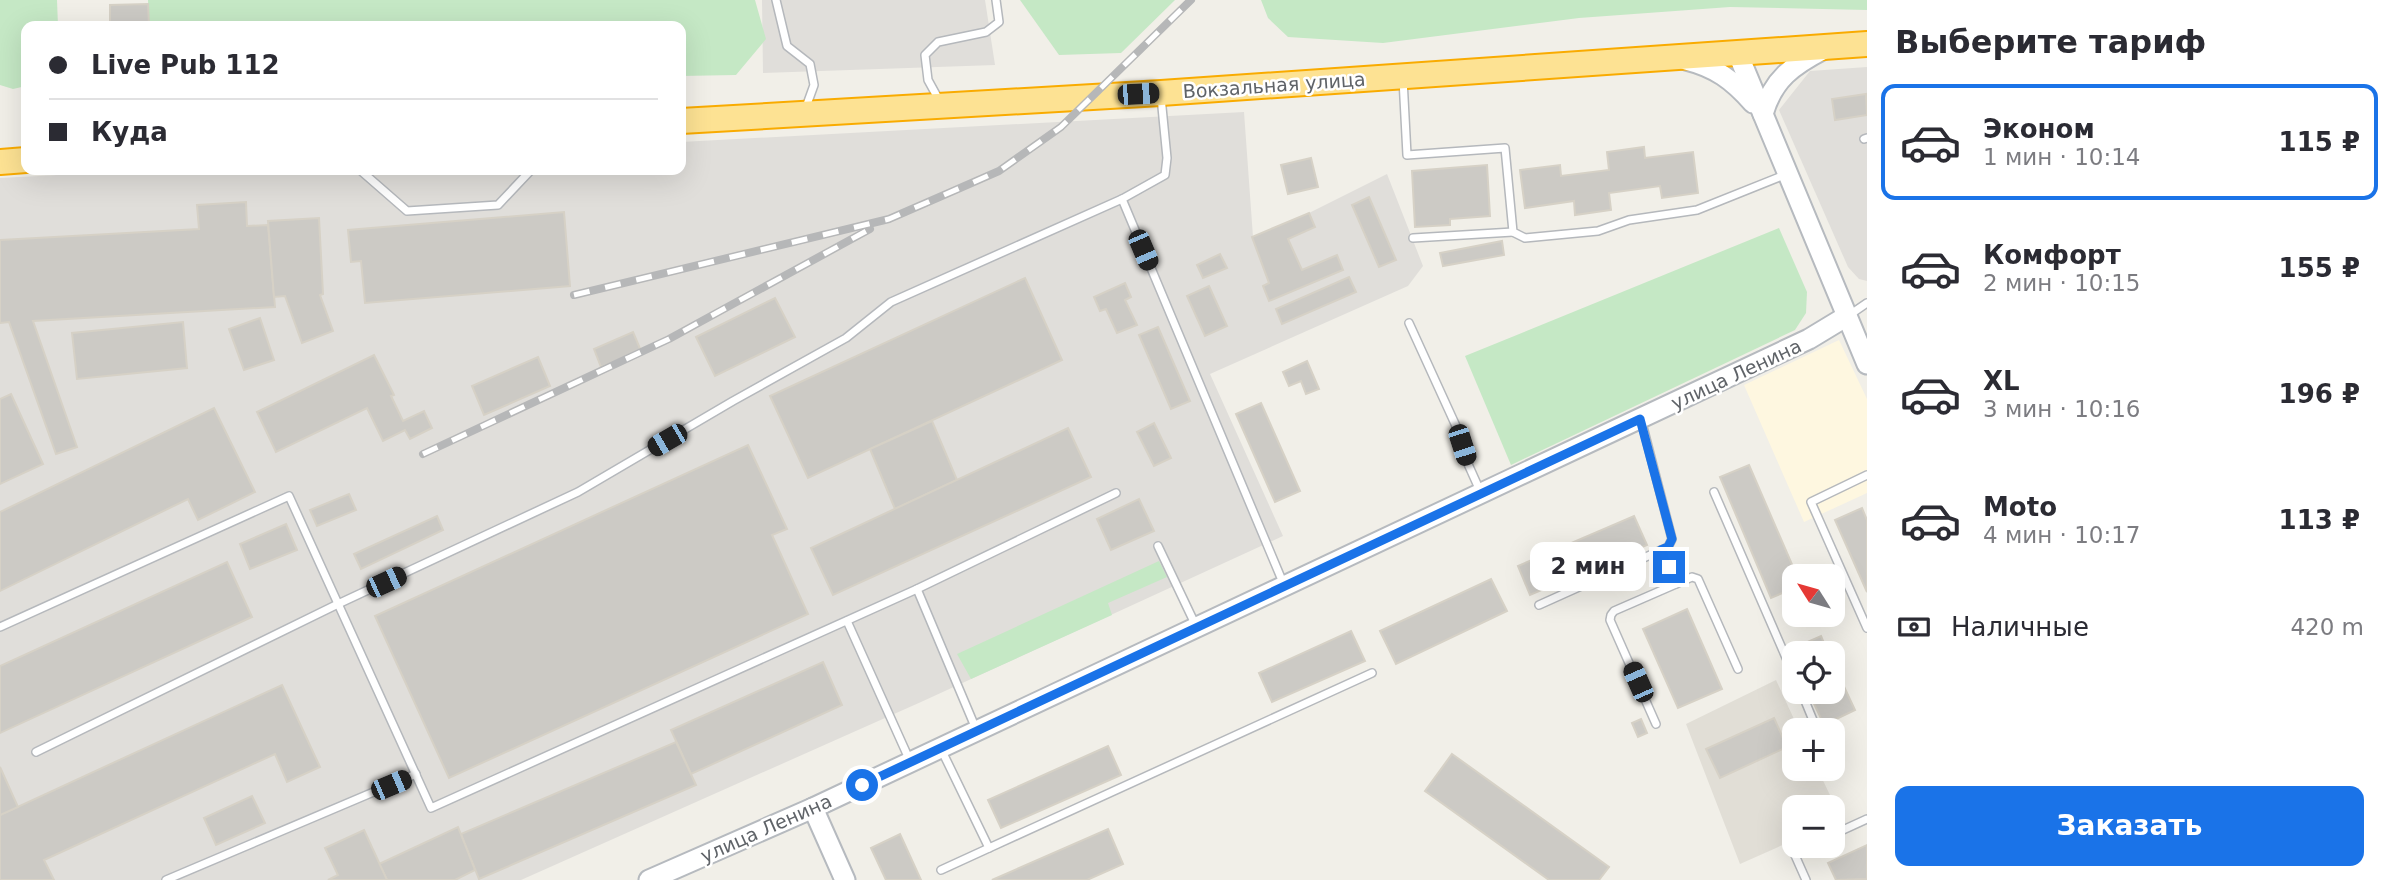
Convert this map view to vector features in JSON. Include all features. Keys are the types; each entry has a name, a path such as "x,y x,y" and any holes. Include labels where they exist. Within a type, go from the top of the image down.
{"highway":[{"name":"Вокзальная улица","path":"686,121 1161,93 1867,44"},
{"path":"0,162 21,160"}],"main road":[{"path":"1763,114 1773,88 1783,76 1801,61 1830,46"},
{"path":"1738,54 1867,364"},
{"path":"1678,58 1704,65 1731,79 1763,114"},
{"name":"улица Ленина","path":"649,880 813,808 1640,419 1809,339 1847,316"},
{"path":"813,808 845,880"}],"lane":[{"path":"776,0 787,46 810,64 814,85 804,114"},
{"path":"942,106 928,80 925,55 938,43 986,32 999,22 996,0"},
{"path":"1402,76 1407,155 1505,148 1513,232"},
{"path":"36,752 338,604 578,492 846,338 891,302 1122,199 1165,175 1167,158 1161,93"},
{"path":"1413,238 1513,232 1525,238 1598,231 1629,220 1697,210 1788,174"},
{"path":"366,175 407,211 498,205 526,175"},
{"path":"1122,199 1284,585"},
{"name":"улица Ленина","path":"1847,316 1867,303"},
{"path":"1409,323 1456,426 1481,493"},
{"path":"1539,605 1668,547 1672,539 1640,419"},
{"path":"1867,475 1811,502 1867,628"},
{"path":"1714,492 1782,648"},
{"path":"0,628 289,496 431,808 917,589 1116,493"},
{"path":"1158,546 1196,626"},
{"path":"1661,550 1676,584"},
{"path":"1656,724 1611,615 1692,577 1698,579 1738,669"},
{"path":"917,589 976,730"},
{"path":"847,621 910,761"},
{"path":"941,870 1371,673"},
{"path":"940,747 989,848"},
{"path":"166,880 416,774"},
{"path":"1845,829 1867,819"},
{"path":"1796,858 1806,880"}],"shaded area":[{"path":"762,0 985,0 995,65 763,73"},
{"path":"1867,67 1867,281 1859,279 1848,267 1779,110 1810,71"},
{"path":"1244,112 1253,237 1309,213 1387,174 1423,266 1408,286 1210,374 1283,536 921,702 521,880 0,880 0,178 58,175 686,175 686,142"},
{"path":"1839,340 1867,399 1867,493 1804,522 1744,385"},
{"path":"1776,680 1782,693 1782,704 1787,704 1793,718 1782,718 1782,781 1823,781 1830,795 1782,795 1782,845 1740,864 1686,724"}],"green space":[{"path":"0,0 57,0 58,21 21,21 21,87 13,89 0,85"},
{"path":"148,0 755,0 766,39 736,75 686,76 686,21 149,21"},
{"path":"1020,0 1175,0 1121,53 1059,55"},
{"path":"1261,0 1867,0 1867,10 1730,7 1579,18 1383,43 1288,37 1268,18"},
{"path":"1779,228 1807,292 1806,313 1795,330 1511,465 1465,356"},
{"path":"1159,561 1167,577 1108,603 1112,615 971,679 957,654"}],"building":[{"path":"148,4 149,21 110,21 110,5"},
{"path":"1866,94 1867,115 1835,120 1832,99"},
{"path":"1644,147 1645,158 1693,152 1698,193 1662,198 1660,186 1609,193 1611,210 1575,215 1574,201 1525,208 1520,170 1560,165 1561,176 1609,170 1607,152"},
{"path":"1311,158 1318,187 1288,194 1281,165"},
{"path":"1487,165 1490,216 1450,219 1450,225 1415,227 1412,171"},
{"path":"1369,197 1396,260 1379,267 1352,205"},
{"path":"246,202 247,226 268,225 275,307 33,321 77,447 56,454 9,322 0,323 0,240 199,229 197,205"},
{"path":"564,212 570,286 365,303 361,261 351,262 348,230"},
{"path":"1309,213 1315,227 1288,239 1302,270 1337,255 1343,270 1269,301 1263,286 1269,283 1252,237"},
{"path":"319,218 323,294 320,295 333,331 302,343 285,296 274,297 268,221"},
{"path":"1502,241 1504,255 1443,266 1440,253"},
{"path":"1220,254 1227,268 1203,278 1197,265"},
{"path":"1349,277 1356,292 1282,324 1276,309"},
{"path":"1025,278 1062,360 808,478 770,396"},
{"path":"1125,283 1131,297 1125,300 1137,325 1117,333 1106,309 1100,311 1094,297"},
{"path":"1209,286 1227,326 1205,336 1187,296"},
{"path":"775,298 795,337 715,376 696,337"},
{"path":"260,318 274,360 244,370 229,329"},
{"path":"183,322 187,368 77,379 72,333"},
{"path":"1158,327 1190,401 1171,409 1139,335"},
{"path":"633,332 641,351 601,367 594,349"},
{"path":"374,355 394,395 391,396 403,421 424,411 432,428 410,439 405,430 383,441 367,408 276,452 257,412"},
{"path":"538,357 550,386 484,415 472,386"},
{"path":"1307,361 1319,389 1306,394 1301,381 1289,386 1283,372"},
{"path":"11,394 43,464 0,484 0,399"},
{"path":"1261,403 1300,491 1275,502 1236,414"},
{"path":"214,408 255,492 198,520 188,499 0,591 0,512"},
{"path":"932,421 957,480 895,509 870,449"},
{"path":"1154,423 1171,458 1154,466 1137,432"},
{"path":"1068,428 1091,477 833,595 811,548"},
{"path":"748,445 787,529 772,535 808,614 449,778 375,616"},
{"path":"1749,465 1792,564 1782,564 1782,593 1771,598 1720,477"},
{"path":"349,494 356,510 317,526 310,510"},
{"path":"1139,499 1154,531 1111,550 1097,519"},
{"path":"1862,508 1867,520 1867,592 1835,520"},
{"path":"437,516 443,530 361,569 354,554"},
{"path":"1634,516 1647,545 1530,595 1518,566"},
{"path":"286,524 297,550 250,569 240,544"},
{"path":"227,562 252,617 0,733 0,666"},
{"path":"1491,579 1507,611 1396,664 1380,631"},
{"path":"1687,609 1722,689 1678,708 1643,629"},
{"path":"1351,631 1365,661 1272,702 1259,673"},
{"path":"1821,636 1823,641 1810,641"},
{"path":"823,662 842,705 691,774 671,730"},
{"path":"282,685 320,767 287,782 275,754 44,860 54,880 0,880 0,815"},
{"path":"1845,689 1855,710 1838,718 1821,718 1814,704 1845,704"},
{"path":"1774,718 1782,736 1782,749 1720,778 1706,749"},
{"path":"1641,719 1647,733 1638,737 1632,723"},
{"path":"676,742 696,785 479,879 461,834"},
{"path":"1108,746 1121,775 1001,828 988,800"},
{"path":"1452,754 1609,867 1599,880 1549,880 1425,791"},
{"path":"0,767 18,807 0,815"},
{"path":"252,796 265,823 216,845 204,818"},
{"path":"458,827 475,870 455,880 387,880 379,864"},
{"path":"1108,829 1123,864 1087,880 992,880"},
{"path":"364,830 387,880 328,880 338,875 325,848"},
{"path":"900,834 921,880 886,880 871,848"},
{"path":"1867,845 1867,879 1836,880 1828,863 1845,858 1845,855"}],"railway":[{"path":"574,295 889,219 999,171 1061,127 1191,0"},
{"path":"423,454 669,339 870,229"}],"route":[{"path":"862,785 1640,419 1672,539 1668,547 1661,550 1669,567"}]}
